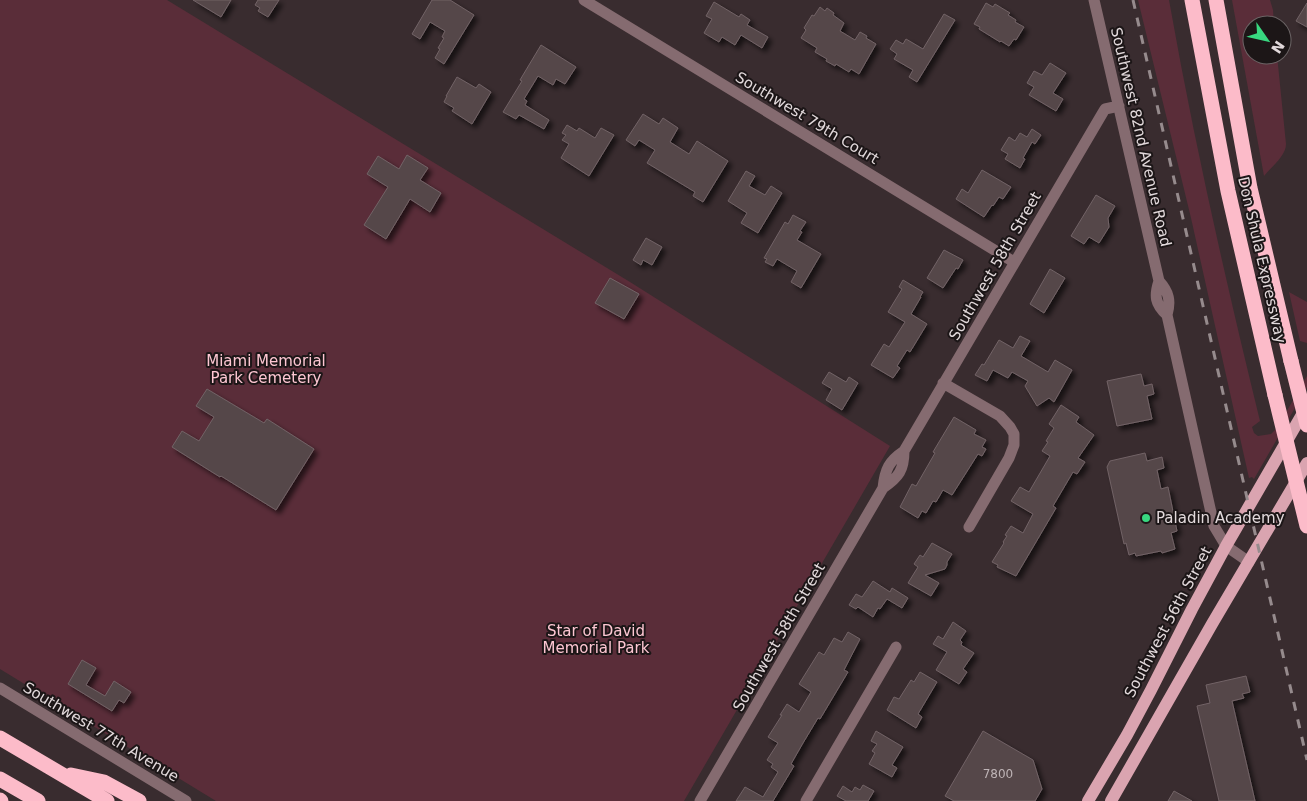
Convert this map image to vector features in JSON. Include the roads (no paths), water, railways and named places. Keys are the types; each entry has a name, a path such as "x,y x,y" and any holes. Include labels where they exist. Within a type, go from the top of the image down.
{"highway":[{"name":"Don Shula Expressway","path":"1192,0 1228,191 1307,526"},
{"name":"Don Shula Expressway","path":"1216,0 1250,188 1307,425"},
{"path":"0,738 107,801"},
{"path":"60,773 104,782 139,801"},
{"path":"0,779 38,801"}],"main road":[{"name":"Southwest 56th Street","path":"1088,801 1126,735 1226,546 1307,406"},
{"path":"1111,801 1307,463"}],"street":[{"name":"Southwest 79th Court","path":"584,0 1014,262"},
{"name":"Southwest 82nd Avenue Road","path":"1094,0 1159,281 1169,296 1167,315 1213,521 1226,546"},
{"name":"Southwest 58th Street","path":"700,801 883,488 901,471 904,451 1105,109 1118,106"},
{"path":"944,383 1000,416 1014,434 1014,445 1010,458 969,527"},
{"path":"1226,546 1249,562"},
{"path":"806,801 896,647"},
{"name":"Southwest 77th Avenue","path":"0,688 186,801"}],"railway":[{"path":"1133,0 1307,760"}],"place":[{"name":"Paladin Academy","path":"1146,518"}],"park label":[{"name":"Miami Memorial Park Cemetery","path":"266,370"},
{"name":"Star of David Memorial Park","path":"596,640"}]}
